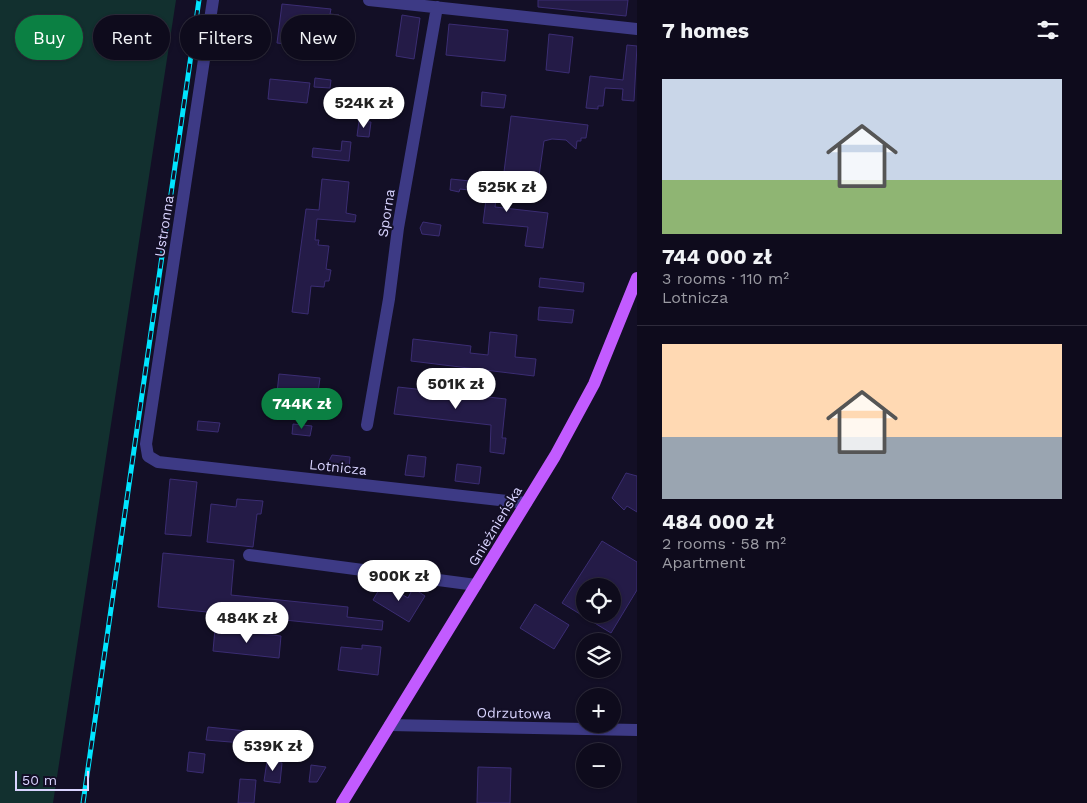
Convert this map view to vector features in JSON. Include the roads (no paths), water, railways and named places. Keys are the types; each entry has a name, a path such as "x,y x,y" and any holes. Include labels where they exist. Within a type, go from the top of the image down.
{"main road":[{"name":"Gnieźnieńska","path":"342,803 526,503 594,384 637,278"}],"street":[{"name":"Ustronna","path":"148,456 146,444 213,0"},
{"path":"369,0 637,29"},
{"name":"Sporna","path":"367,425 390,299 398,228 437,7"},
{"name":"Lotnicza","path":"148,456 158,462 526,503"},
{"path":"249,555 476,585"},
{"name":"Odrzutowa","path":"390,725 637,730"}],"railway":[{"path":"83,803 199,0"}]}
